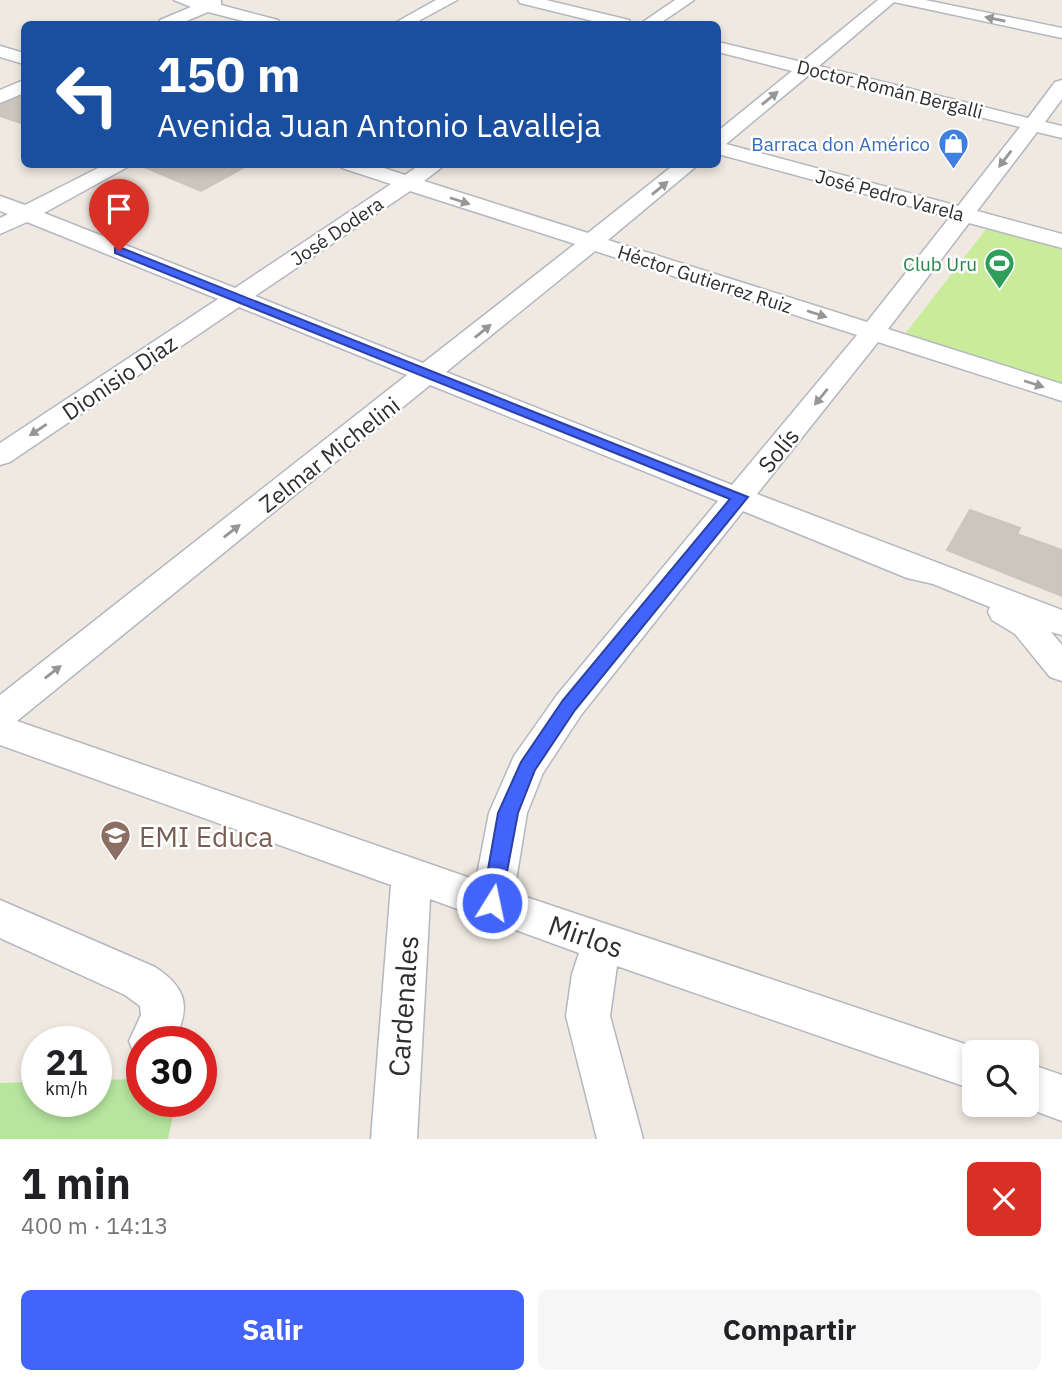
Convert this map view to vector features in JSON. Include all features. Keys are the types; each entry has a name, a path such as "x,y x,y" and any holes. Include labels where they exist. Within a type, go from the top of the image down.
{"street":[{"path":"182,0 215,3 264,21"},
{"path":"407,21 449,0"},
{"path":"526,0 611,21"},
{"path":"653,21 686,0"},
{"path":"721,139 888,0"},
{"path":"901,0 1062,33"},
{"path":"173,21 215,3"},
{"name":"Doctor Román Bergalli","path":"721,48 1062,132"},
{"path":"0,51 21,57"},
{"name":"Solís","path":"492,903 508,813 527,767 569,705 873,332 1062,86"},
{"path":"0,97 21,87"},
{"name":"José Pedro Varela","path":"721,149 1062,241"},
{"path":"0,227 115,168"},
{"name":"Héctor Gutierrez Ruiz","path":"361,168 1062,393"},
{"name":"José Dodera","path":"238,298 430,168"},
{"name":"Zelmar Michelini","path":"0,715 430,374 684,168"},
{"path":"0,203 918,570 939,574 1062,623"},
{"name":"Dionisio Diaz","path":"0,456 238,298"},
{"path":"918,570 934,581 1009,614 1027,626 1062,668"},
{"name":"Mirlos","path":"0,730 412,873 604,943 962,1064"},
{"name":"Cardenales","path":"394,1139 412,873"},
{"path":"0,918 140,981 161,995 163,1018 159,1026"},
{"path":"604,943 593,974 588,1016 620,1139"}],"green space":[{"name":"Club Uru","path":"987,228 1062,248 1062,384 905,334"},
{"path":"126,1079 126,1117 173,1117 168,1139 0,1139 0,1083 21,1082 21,1117 112,1117 112,1080"}],"building":[{"path":"21,97 21,123 0,116 0,105"},
{"path":"146,168 243,168 201,191"},
{"path":"970,510 1020,528 1017,534 1062,550 1062,596 947,550"}],"place":[{"name":"Barraca don Américo","path":"953,171"},
{"name":"Club Uru","path":"1000,291"},
{"name":"EMI Educa","path":"116,863"}],"route":[{"path":"119,251 740,497 569,705 527,767 508,813 492,903"}]}
